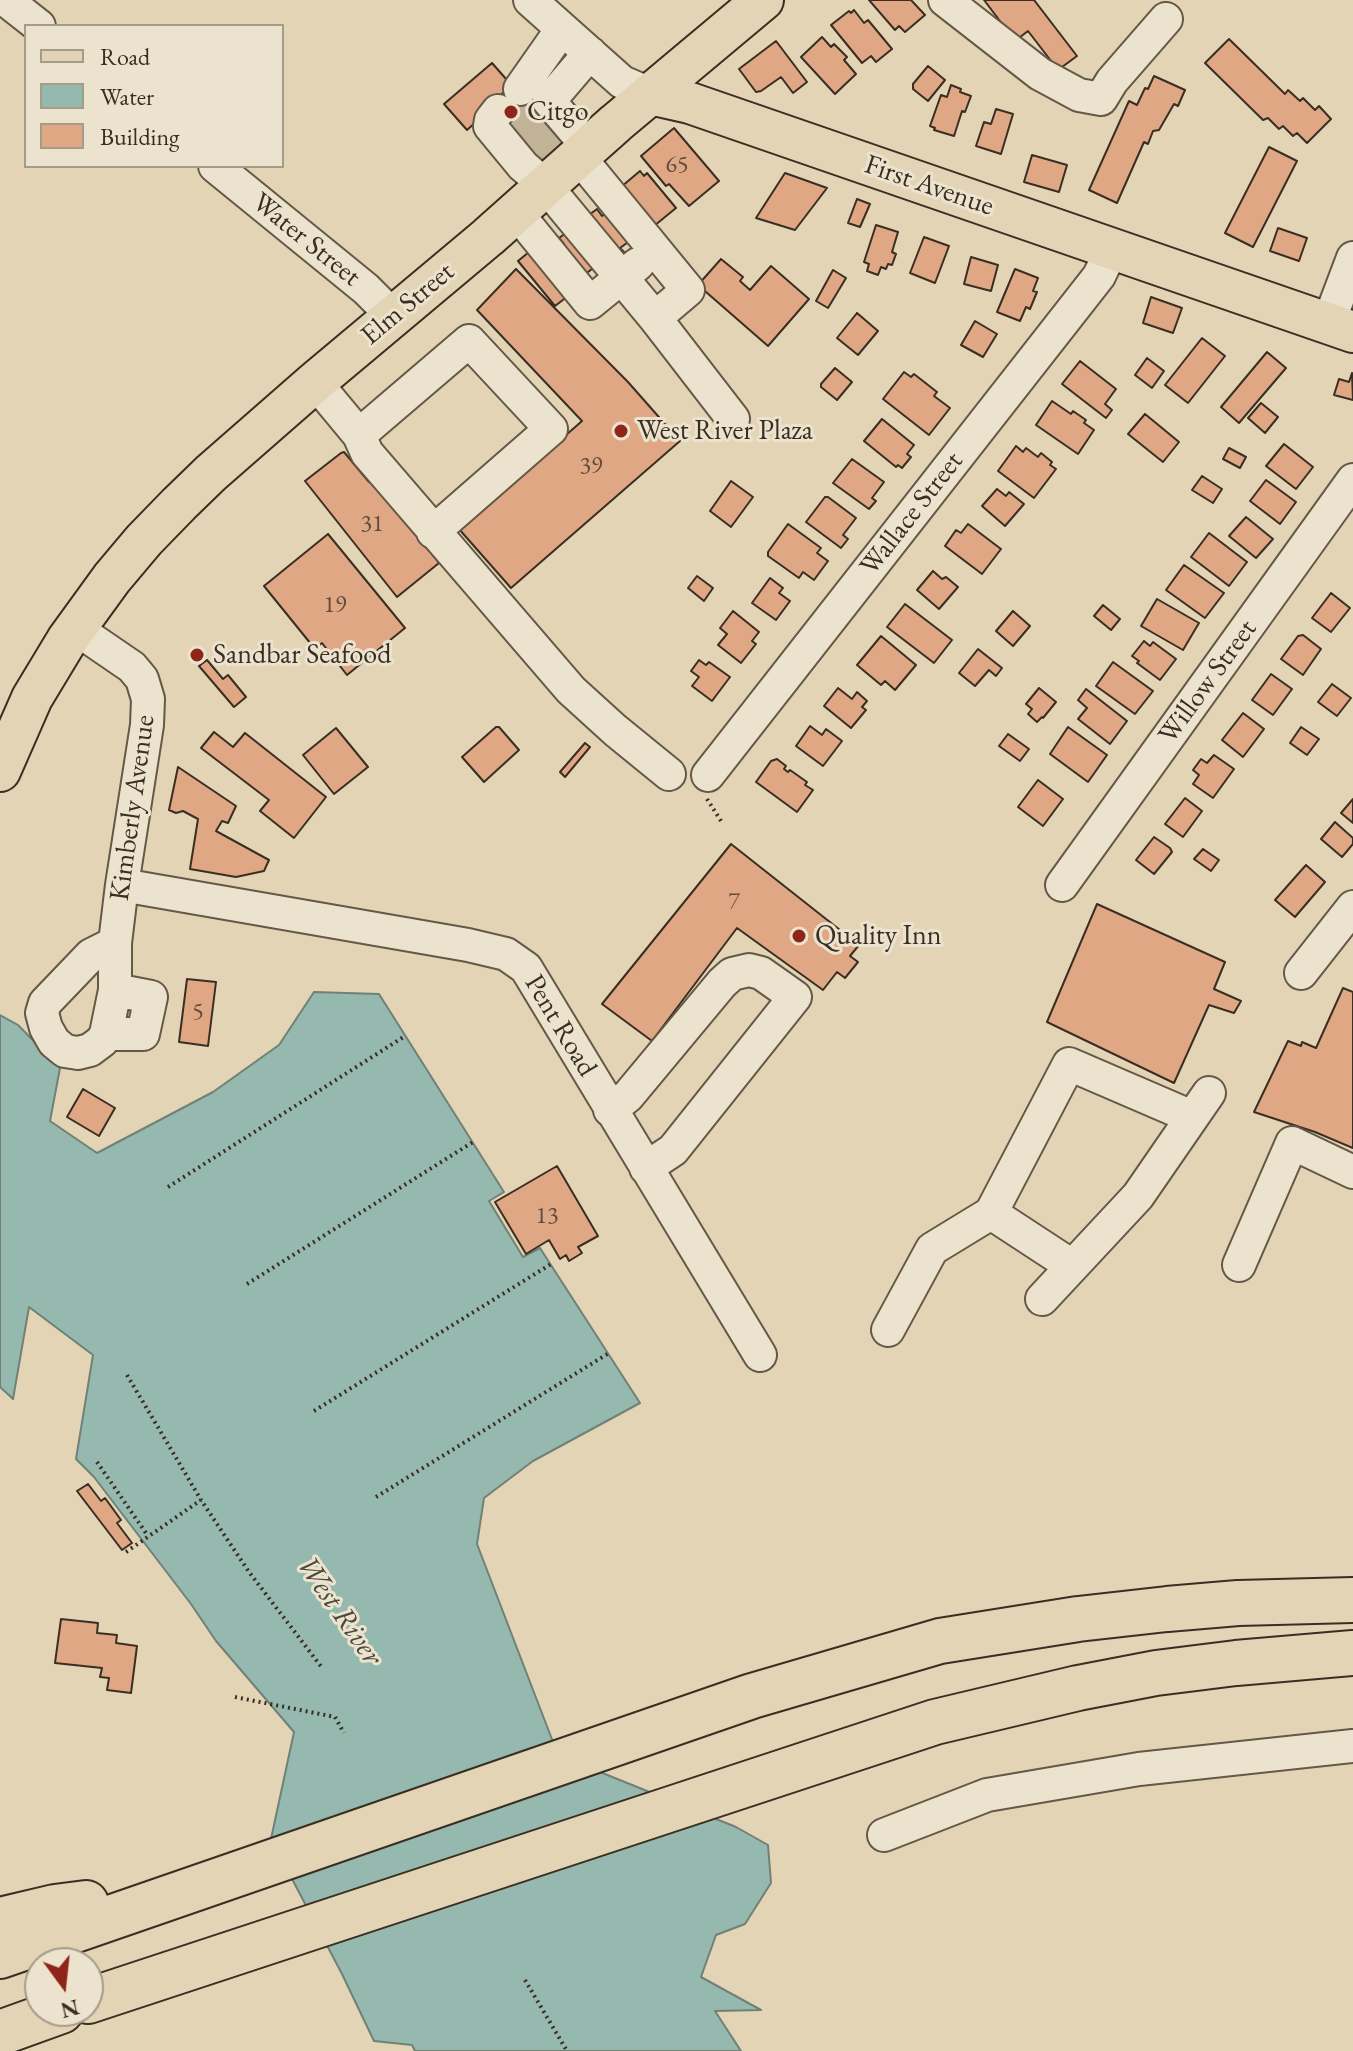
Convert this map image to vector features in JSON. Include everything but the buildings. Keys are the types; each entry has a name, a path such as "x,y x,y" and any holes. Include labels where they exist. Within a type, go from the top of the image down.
{"highway":[{"path":"0,1956 752,1696 940,1641 1078,1619 1238,1603 1353,1600"},
{"path":"104,1996 915,1728 1020,1701 1156,1673 1353,1653"},
{"path":"0,1920 55,1907 211,1883"},
{"path":"0,2033 24,2024"}],"main road":[{"name":"Elm Street","path":"75,628 144,540 211,473 516,212 539,130 650,94 763,0"},
{"name":"First Avenue","path":"650,94 690,103 1341,328"},
{"path":"0,771 39,686 75,628"}],"street":[{"path":"6,0 36,24"},
{"name":"First Avenue","path":"530,0 622,82 650,94"},
{"path":"945,0 1040,74 1079,95 1101,99 1112,81 1166,19"},
{"path":"562,29 539,130 621,278 733,419"},
{"path":"539,130 590,53"},
{"path":"539,130 655,249 688,290 655,318"},
{"name":"Water Street","path":"217,168 366,289 394,317"},
{"path":"516,212 590,303 655,249"},
{"name":"Wallace Street","path":"708,775 1099,276 1112,249"},
{"path":"1341,328 1353,258"},
{"path":"359,435 469,341 551,429 433,532"},
{"path":"315,382 359,435 367,453 571,690 669,774"},
{"name":"Willow Street","path":"1062,885 1353,480"},
{"name":"Kimberly Avenue","path":"75,628 132,667 142,679 148,699 147,725 115,943 115,990 106,1034 90,1050 78,1053 65,1051 50,1035 42,1013 49,998 91,955 115,943"},
{"name":"Pent Road","path":"122,885 468,945 506,954 526,968 760,1355"},
{"path":"1301,973 1353,907"},
{"path":"610,1110 628,1096 732,974 743,970 766,975 795,997 673,1150 646,1168"},
{"path":"888,1330 932,1249 991,1213 1069,1064 1200,1105 1138,1196 1042,1299"},
{"path":"1239,1265 1292,1143 1353,1172"},
{"path":"991,1213 1072,1266"},
{"path":"884,1835 987,1795 1139,1769 1353,1746"}],"path":[{"path":"168,1187 405,1036"},
{"path":"247,1284 473,1142"},
{"path":"314,1411 551,1264"},
{"path":"376,1497 609,1353"},
{"path":"127,1375 201,1500 249,1572 323,1669"},
{"path":"97,1462 148,1537"},
{"path":"126,1552 201,1500"},
{"path":"235,1697 335,1717 344,1733"},
{"path":"525,1980 567,2051"}],"water":[{"name":"West River","path":"314,992 379,994 504,1192 489,1201 523,1257 540,1248 640,1403 533,1461 484,1498 477,1544 558,1755 736,1827 768,1845 771,1883 745,1924 716,1935 701,1977 761,2010 715,2011 741,2051 415,2051 412,2045 374,2041 271,1839 294,1732 216,1641 94,1477 76,1459 93,1355 29,1307 13,1399 0,1387 0,1015 18,1025 60,1068 50,1121 97,1153 213,1092 279,1045"}],"tunnel":[{"path":"517,133 539,111"},
{"path":"532,150 556,129"}],"place":[{"name":"Citgo","path":"511,112"},
{"name":"West River Plaza","path":"621,431"},
{"name":"Sandbar Seafood","path":"197,655"},
{"name":"Quality Inn","path":"799,936"}]}
